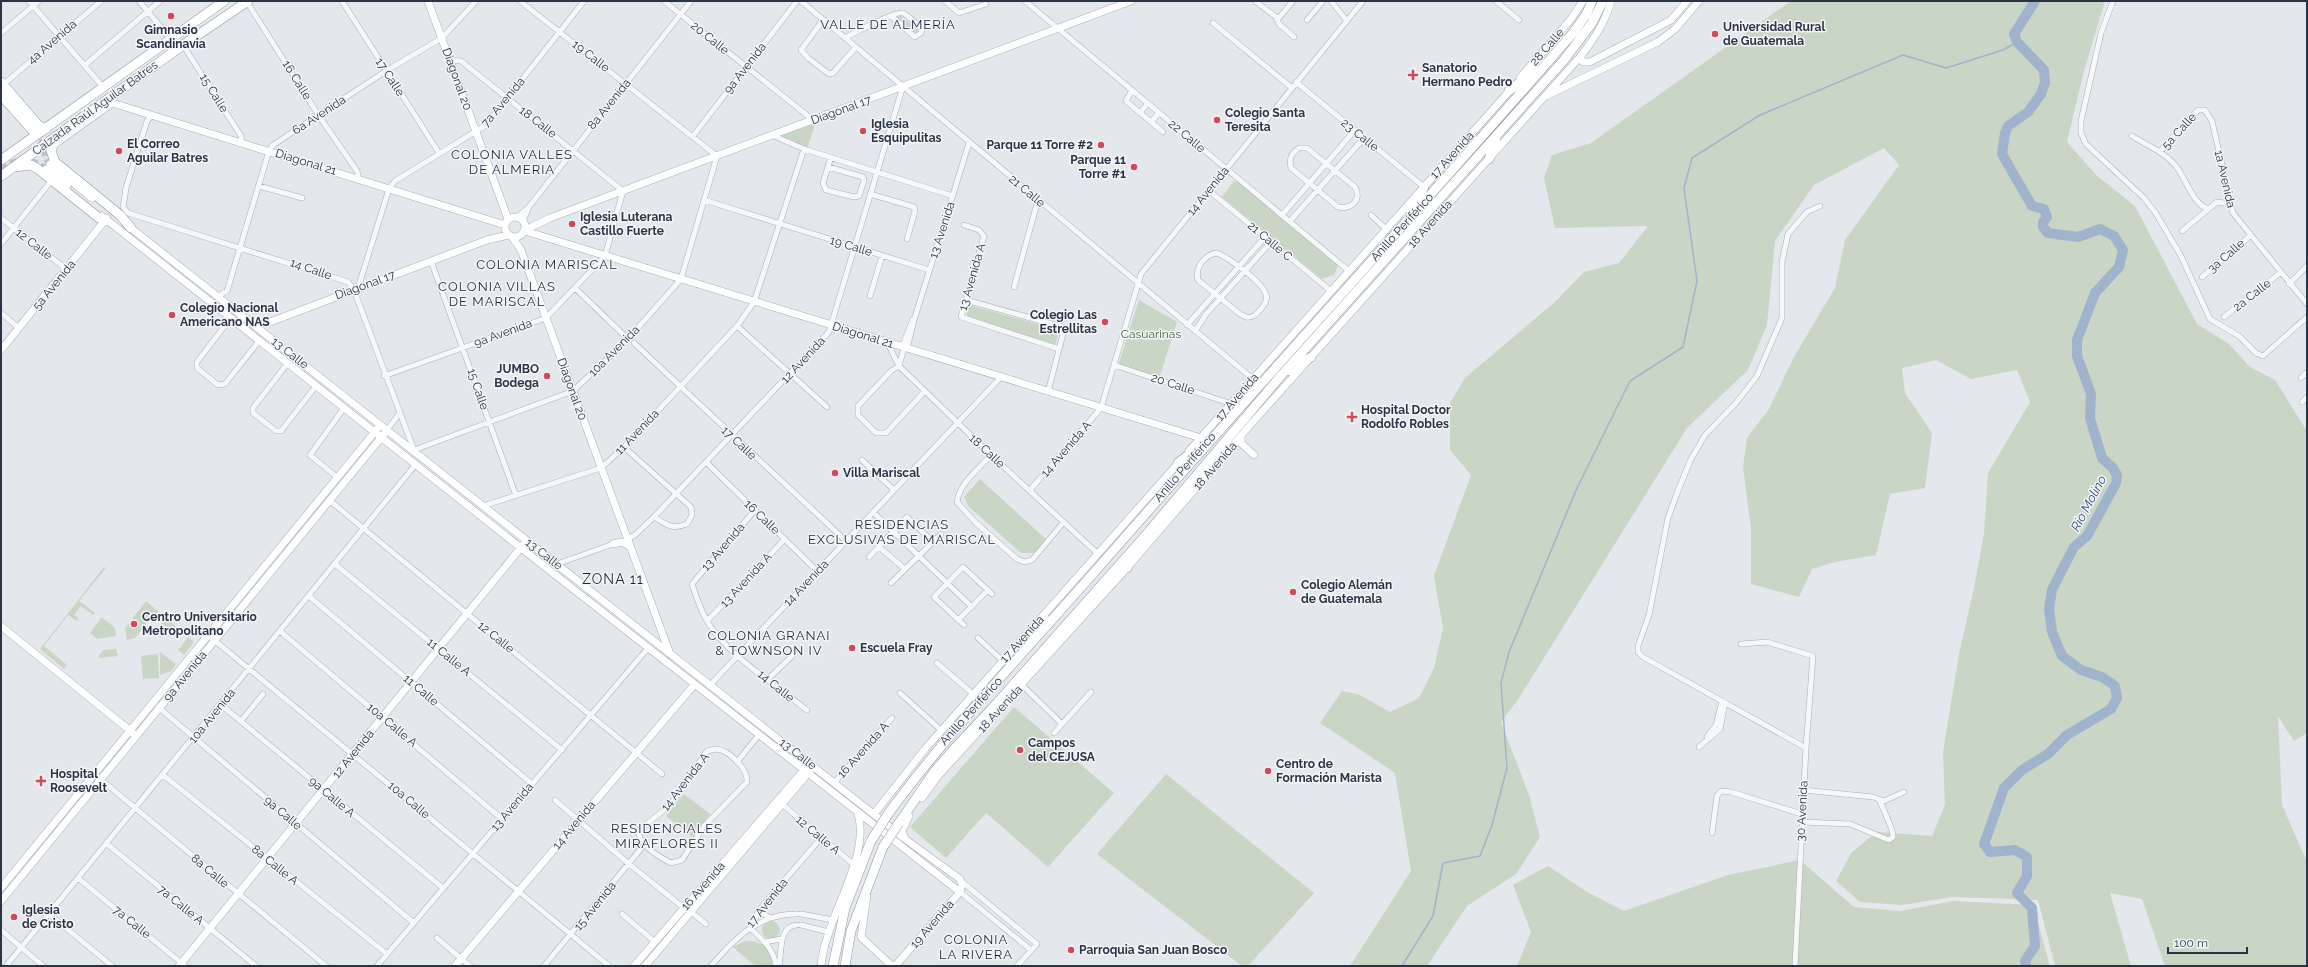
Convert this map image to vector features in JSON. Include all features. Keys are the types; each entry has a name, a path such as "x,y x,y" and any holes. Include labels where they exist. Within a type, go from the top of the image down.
{"highway":[{"name":"Calzada Raúl Aguilar Batres","path":"1,160 44,131 170,38 224,1"},
{"name":"Calzada Raúl Aguilar Batres","path":"1,176 56,136 110,102 183,45 248,1"},
{"name":"Anillo Periférico","path":"832,966 845,908 871,841 888,814 943,742 1213,435 1404,224 1559,49 1586,15 1592,1"},
{"name":"Anillo Periférico","path":"845,966 851,931 883,847 934,772 998,703 1145,536 1279,378 1582,38 1592,23 1603,1"},
{"path":"1509,91 1559,49"},
{"path":"2,85 44,131"},
{"path":"1,95 33,131 44,131"},
{"path":"1489,159 1493,145 1506,123"},
{"path":"56,136 51,148 51,155 55,162 122,213 131,228"},
{"path":"14,167 31,166 99,218 106,219"},
{"path":"1404,224 1424,187"},
{"path":"1279,378 1311,357"},
{"path":"1178,464 1213,435"},
{"path":"1127,568 1145,536"},
{"path":"1026,649 1044,616"},
{"path":"998,703 1024,682"}],"street":[{"path":"29,1 103,87"},
{"path":"1,33 39,1"},
{"name":"4a Avenida","path":"2,85 101,1"},
{"path":"138,1 170,38"},
{"path":"85,65 160,1"},
{"name":"16 Calle","path":"248,1 319,116 357,171 359,179"},
{"name":"17 Calle","path":"342,1 439,153"},
{"name":"Diagonal 20","path":"428,1 503,202 514,221 521,250 623,528 629,538 673,656 676,670"},
{"name":"6a Avenida","path":"269,151 277,142 386,71 442,38 476,1"},
{"name":"19 Calle","path":"520,1 717,156"},
{"name":"7a Avenida","path":"356,289 389,189 395,181 439,153 486,126 584,1"},
{"name":"20 Calle","path":"664,1 813,120"},
{"name":"8a Avenida","path":"514,221 528,208 691,1"},
{"name":"9a Avenida","path":"693,136 797,1"},
{"name":"21 Calle","path":"801,1 1253,379"},
{"path":"945,1 959,13 986,4"},
{"name":"22 Calle","path":"1025,1 1349,271"},
{"name":"Diagonal 17","path":"244,317 258,323 270,322 487,240 518,234 550,218 1132,1"},
{"path":"1256,1 1277,20 1278,24 1294,37"},
{"path":"1277,20 1293,1"},
{"path":"1307,20 1323,1"},
{"path":"1332,1 1347,21"},
{"name":"14 Avenida","path":"1101,408 1141,274 1363,1"},
{"path":"1496,1 1519,20"},
{"name":"28 Calle","path":"1509,91 1571,19 1583,1"},
{"path":"1540,99 1580,57 1599,32 1611,1"},
{"path":"1580,57 1586,63 1597,59 1671,20 1687,1"},
{"path":"1540,99 1665,37 1675,29 1699,1"},
{"path":"2113,1 2101,33 2081,121 2081,133 2086,144 2144,198 2155,212 2181,256 2210,319 2239,336 2259,355 2267,354 2307,317"},
{"path":"845,38 891,16 898,13 904,13 922,29 921,33 915,37 891,16"},
{"path":"823,20 801,50 808,58 829,74 833,73 856,47"},
{"path":"1213,23 1292,88"},
{"name":"15 Calle","path":"183,45 241,136 242,142"},
{"path":"1597,59 1603,68"},
{"name":"18 Calle","path":"450,60 461,61 623,191"},
{"name":"23 Calle","path":"1296,82 1424,187"},
{"path":"2,85 31,123"},
{"name":"12 Avenida","path":"557,564 635,535 677,494 830,332 903,86"},
{"path":"1132,90 1126,101 1163,132"},
{"name":"17 Avenida","path":"874,814 941,730 1044,616 1097,553 1232,404 1509,91"},
{"name":"18 Avenida","path":"905,839 902,831 904,823 938,776 1127,568 1229,449 1489,159 1540,99"},
{"name":"Diagonal 21","path":"110,102 389,189 514,221"},
{"name":"Calzada Raúl Aguilar Batres","path":"51,148 110,102"},
{"path":"1140,113 1148,103"},
{"name":"5a Calle","path":"2160,152 2198,110"},
{"name":"1a Avenida","path":"2198,110 2205,110 2212,121 2233,213 2280,273 2307,304"},
{"path":"1151,122 1159,112"},
{"path":"122,213 119,205 126,189 146,121 152,115"},
{"path":"1282,215 1355,130"},
{"path":"772,135 804,149 953,196"},
{"path":"2132,136 2160,152 2177,168 2200,206 2207,208"},
{"path":"1290,221 1364,138"},
{"name":"13 Avenida","path":"900,366 904,348 969,143"},
{"path":"1299,148 1307,148 1326,164 1355,187 1358,193 1358,198 1351,207 1345,209 1338,207 1291,168 1290,162 1292,154 1299,148"},
{"path":"754,302 804,149"},
{"path":"218,296 227,291 269,151"},
{"name":"10a Avenida","path":"414,450 573,391 628,339 681,279 717,156"},
{"path":"828,167 863,177 864,181 859,196 854,198 826,190 823,183 831,157"},
{"name":"13 Calle","path":"48,167 131,228 218,296 414,450 526,541 905,839 960,879 1037,944 1031,950 960,892 758,736 416,464 230,319 106,219 48,167"},
{"path":"1,244 51,180"},
{"path":"259,186 302,198"},
{"name":"21 Calle C","path":"1208,190 1331,291"},
{"name":"9a Avenida","path":"384,376 546,318 605,256 623,191"},
{"path":"870,194 914,207 915,211 907,239"},
{"name":"19 Calle","path":"704,200 929,270"},
{"path":"1014,287 1038,200"},
{"path":"2182,231 2207,208 2216,202 2230,204"},
{"path":"1806,748 1643,656 1638,652 1638,646 1649,615 1668,518 1690,461 1705,435 1736,404 1757,376 1782,318 1782,262 1788,234 1807,212 1820,206"},
{"name":"14 Calle","path":"122,213 240,247 348,282 356,289"},
{"path":"1371,215 1386,229"},
{"name":"12 Calle","path":"1,218 66,269"},
{"name":"Diagonal 17","path":"487,240 514,221 550,218"},
{"name":"5a Avenida","path":"1,350 106,219"},
{"path":"514,221 518,234"},
{"path":"539,224 538,230 543,237"},
{"name":"13 Avenida A","path":"964,225 979,230 984,236 961,317 1059,349"},
{"name":"Diagonal 21","path":"518,234 543,237 1201,438"},
{"name":"3a Calle","path":"2202,277 2250,236"},
{"path":"1187,325 1265,237"},
{"path":"1195,331 1220,299 1271,242"},
{"path":"1210,254 1223,256 1238,266 1262,288 1267,295 1266,302 1254,316 1246,317 1240,314 1220,299 1198,280 1196,272 1200,264 1210,254"},
{"path":"870,296 882,256"},
{"name":"15 Calle","path":"431,261 464,347 516,496"},
{"path":"2289,284 2307,266"},
{"name":"2a Calle","path":"2224,317 2280,273"},
{"path":"575,288 628,339"},
{"path":"356,289 384,376 414,450"},
{"path":"966,300 1064,328 1048,392"},
{"name":"11 Avenida","path":"483,506 601,468 624,447 737,326 754,302"},
{"path":"1,313 19,328"},
{"path":"230,319 196,365 218,385 222,386 259,341"},
{"path":"737,326 827,407"},
{"name":"18 Calle","path":"887,342 900,366 991,455 1097,553"},
{"name":"17 Calle","path":"634,343 731,436 846,541"},
{"path":"287,364 252,411 278,432 316,386"},
{"name":"20 Calle","path":"1114,364 1232,404"},
{"path":"900,366 891,371 858,406 858,415 876,433 886,433 925,391"},
{"path":"2301,378 2307,372"},
{"name":"14 Avenida","path":"710,685 1001,377"},
{"path":"2302,402 2307,397"},
{"path":"338,478 310,455 344,408"},
{"name":"14 Avenida A","path":"1030,490 1101,408"},
{"name":"9a Avenida","path":"229,615 329,500 399,414"},
{"name":"9a Avenida","path":"1,901 100,779 133,733 381,425"},
{"path":"1241,437 1241,442 1254,455"},
{"path":"624,447 691,507 692,515 687,524 676,528 670,527 654,517"},
{"path":"991,455 965,481 958,493 957,502 1005,549 1024,562 1032,560 1063,523"},
{"path":"862,460 894,490"},
{"name":"16 Calle","path":"706,462 817,571"},
{"name":"10a Avenida","path":"6,966 365,530 416,464"},
{"name":"12 Calle","path":"329,500 662,774"},
{"name":"13 Avenida","path":"692,584 755,510"},
{"path":"873,512 972,607"},
{"path":"869,557 907,516 933,542"},
{"path":"891,583 941,534"},
{"name":"Diagonal 20","path":"629,538 673,656"},
{"name":"13 Avenida A","path":"707,621 785,539"},
{"name":"12 Avenida","path":"182,965 210,928 526,541"},
{"path":"613,544 625,543 633,552"},
{"path":"879,547 905,569"},
{"name":"11 Calle A","path":"336,565 562,750"},
{"path":"958,620 990,592 963,566 934,597 958,620 964,625"},
{"name":"14 Calle","path":"692,584 707,621 716,634 737,655 807,710"},
{"name":"11 Calle","path":"310,596 532,784"},
{"path":"1,626 133,733"},
{"name":"10a Calle A","path":"281,632 383,716 502,819"},
{"name":"10a Calle","path":"211,637 609,966"},
{"path":"978,638 1003,661"},
{"name":"30 Avenida","path":"1741,644 1767,642 1814,656 1806,748 1795,966"},
{"name":"13 Avenida","path":"377,966 648,648"},
{"path":"768,679 793,655"},
{"path":"937,663 973,694"},
{"path":"1024,682 1062,724"},
{"name":"14 Avenida","path":"455,966 694,685"},
{"path":"1054,733 1091,692"},
{"path":"900,693 941,730"},
{"path":"241,721 263,694"},
{"path":"1698,747 1720,729 1721,713 1724,702"},
{"name":"9a Calle","path":"156,705 414,923"},
{"name":"9a Calle A","path":"221,705 443,888"},
{"name":"16 Avenida A","path":"834,783 892,718"},
{"name":"9a Avenida","path":"1,888 94,774 133,733"},
{"path":"644,845 669,862 679,862 684,858 704,826 744,788 747,775 737,762 758,736"},
{"name":"14 Avenida A","path":"644,845 640,839 638,831 664,810 688,782 705,754 713,750 723,750 737,762"},
{"path":"800,756 809,768 806,773"},
{"name":"16 Avenida","path":"645,966 783,805 806,773"},
{"name":"16 Avenida","path":"634,966 684,908 806,773"},
{"name":"8a Calle","path":"94,774 326,966"},
{"name":"8a Calle A","path":"163,775 387,954"},
{"path":"1802,822 1850,824 1889,840 1893,837 1893,830 1885,817 1880,801 1874,797 1804,790"},
{"path":"1712,833 1717,796 1721,792 1730,792 1802,814"},
{"path":"1880,801 1884,801 1904,792"},
{"path":"555,800 580,819 629,864 684,908"},
{"name":"12 Calle A","path":"783,805 853,864"},
{"path":"821,966 829,932 853,864 862,833 858,814"},
{"name":"17 Avenida","path":"711,966 728,947 750,928 764,904 822,838"},
{"name":"7a Calle A","path":"107,844 256,966"},
{"name":"15 Avenida","path":"544,966 644,845"},
{"name":"7a Calle","path":"78,878 182,965"},
{"name":"19 Avenida","path":"896,966 960,892 962,884 960,879"},
{"path":"870,881 861,937 892,966"},
{"path":"764,904 763,911 770,918"},
{"path":"691,912 706,924"},
{"path":"49,914 112,966"},
{"path":"622,914 655,942"},
{"path":"777,966 772,951 750,928 770,918 799,914 833,920"},
{"path":"777,966 782,939 786,929 799,925 829,932"},
{"path":"1,930 43,966"},
{"path":"436,938 470,966"},
{"path":"764,942 782,939"},
{"path":"1017,966 1031,950"}],"green space":[{"path":"1791,1 2105,1 2084,71 2067,142 2096,175 2135,206 2197,324 2229,344 2250,367 2275,380 2307,431 2307,733 2294,741 2278,716 2282,805 2307,862 2307,966 2165,966 2142,899 2110,893 2131,966 2055,966 2038,900 1952,897 1902,905 1860,902 1836,881 1852,852 1877,832 1932,836 1945,805 1943,752 1959,654 1974,588 1984,534 1988,473 2030,402 2017,370 1971,379 1936,360 1902,368 1905,393 1932,433 1925,488 1890,494 1876,555 1835,562 1812,569 1799,597 1751,584 1751,528 1743,467 1747,438 1769,409 1794,357 1835,288 1845,240 1899,165 1884,148 1814,185 1775,241 1767,325 1748,370 1687,428 1519,698 1501,722 1529,795 1540,837 1516,874 1467,906 1427,966 1350,966 1411,871 1395,773 1320,723 1342,691 1360,695 1390,712 1419,698 1434,668 1443,628 1434,576 1471,475 1450,450 1450,403 1465,378 1556,301 1584,272 1619,263 1648,226 1555,228 1544,178 1552,155 1591,143"},
{"path":"901,16 918,30 915,34 895,17"},
{"path":"815,124 807,150 775,137"},
{"path":"1234,181 1240,184 1339,263 1334,275 1322,279 1222,197"},
{"name":"Casuarinas","path":"1139,300 1177,322 1159,379 1118,366"},
{"path":"969,305 1059,330 1055,345 966,316"},
{"path":"980,479 1047,540 1034,553 1021,553 968,506 964,497"},
{"path":"104,567 106,568 79,601 95,613 93,615 81,606 74,615 78,618 77,621 68,615 44,646 67,665 64,669 40,649"},
{"path":"146,601 184,633 179,638 153,616 135,638 127,640 125,628"},
{"path":"102,617 115,628 116,636 97,639 90,633"},
{"path":"188,637 194,642 184,655 178,650"},
{"path":"116,649 118,656 99,658 99,655 104,650"},
{"path":"160,652 176,664 171,671 160,675"},
{"path":"158,654 159,678 143,679 141,656"},
{"name":"Campos del CEJUSA","path":"1014,707 1114,793 1048,867 986,813 946,858 910,827"},
{"path":"1166,774 1314,893 1248,966 1242,966 1097,854"},
{"path":"684,794 710,814 692,837 666,816"},
{"path":"1800,860 1854,907 1900,911 1953,901 2033,905 2050,966 1517,966 1531,932 1513,885 1548,866 1587,892 1624,911 1728,875"},
{"path":"767,921 775,921 780,926 778,937 775,939 767,939 762,934 762,926"},
{"path":"745,941 756,942 765,947 771,955 773,966 755,966 733,947"}],"waterway":[{"name":"Río Molino","path":"2026,966 2025,961 2035,946 2032,908 2017,893 2027,876 2027,857 2015,850 1990,852 1984,844 2004,788 2022,770 2048,754 2067,735 2111,709 2117,698 2115,686 2102,677 2081,670 2062,656 2052,632 2049,609 2052,590 2074,547 2087,536 2116,483 2117,475 2113,468 2102,458 2090,418 2091,394 2077,356 2077,340 2095,293 2119,267 2123,250 2114,236 2100,229 2078,237 2048,233 2043,227 2043,222 2047,217 2044,209 2032,206 2002,154 2005,133 2008,126 2028,112 2041,94 2045,83 2044,70 2017,42 2014,34 2035,1"},
{"path":"1402,966 1433,916 1443,863 1480,856 1492,825 1507,768 1501,683 1509,652 1577,488 1630,381 1683,347 1697,281 1684,188 1692,158 1760,115 1903,55 1946,68 2003,50 2017,42"}],"tunnel":[{"path":"38,129 42,138 47,160 50,164"},
{"path":"1,169 18,161 29,161 46,169"}],"place":[{"name":"Gimnasio Scandinavia","path":"171,16"},
{"name":"Universidad Rural de Guatemala","path":"1715,34"},
{"name":"Sanatorio Hermano Pedro","path":"1413,75"},
{"name":"Colegio Santa Teresita","path":"1217,120"},
{"name":"Iglesia Esquipulitas","path":"863,131"},
{"name":"Parque 11 Torre #2","path":"1101,145"},
{"name":"El Correo Aguilar Batres","path":"119,151"},
{"name":"Parque 11 Torre #1","path":"1134,167"},
{"name":"Iglesia Luterana Castillo Fuerte","path":"572,224"},
{"name":"Colegio Nacional Americano NAS","path":"172,315"},
{"name":"Colegio Las Estrellitas","path":"1105,322"},
{"name":"JUMBO Bodega","path":"547,376"},
{"name":"Hospital Doctor Rodolfo Robles","path":"1352,417"},
{"name":"Villa Mariscal","path":"835,473"},
{"name":"Colegio Alemán de Guatemala","path":"1293,592"},
{"name":"Centro Universitario Metropolitano","path":"134,624"},
{"name":"Escuela Fray","path":"852,648"},
{"name":"Campos del CEJUSA","path":"1020,750"},
{"name":"Centro de Formación Marista","path":"1268,771"},
{"name":"Hospital Roosevelt","path":"41,781"},
{"name":"Iglesia de Cristo","path":"14,917"},
{"name":"Parroquia San Juan Bosco","path":"1071,950"}],"district":[{"name":"VALLE DE ALMERÍA","path":"888,24"},
{"name":"COLONIA VALLES DE ALMERIA","path":"512,162"},
{"name":"COLONIA MARISCAL","path":"547,264"},
{"name":"COLONIA VILLAS DE MARISCAL","path":"497,294"},
{"name":"RESIDENCIAS EXCLUSIVAS DE MARISCAL","path":"902,532"},
{"name":"ZONA 11","path":"613,579"},
{"name":"COLONIA GRANAI & TOWNSON IV","path":"769,642"},
{"name":"RESIDENCIALES MIRAFLORES II","path":"667,836"},
{"name":"COLONIA LA RIVERA","path":"976,946"}]}
